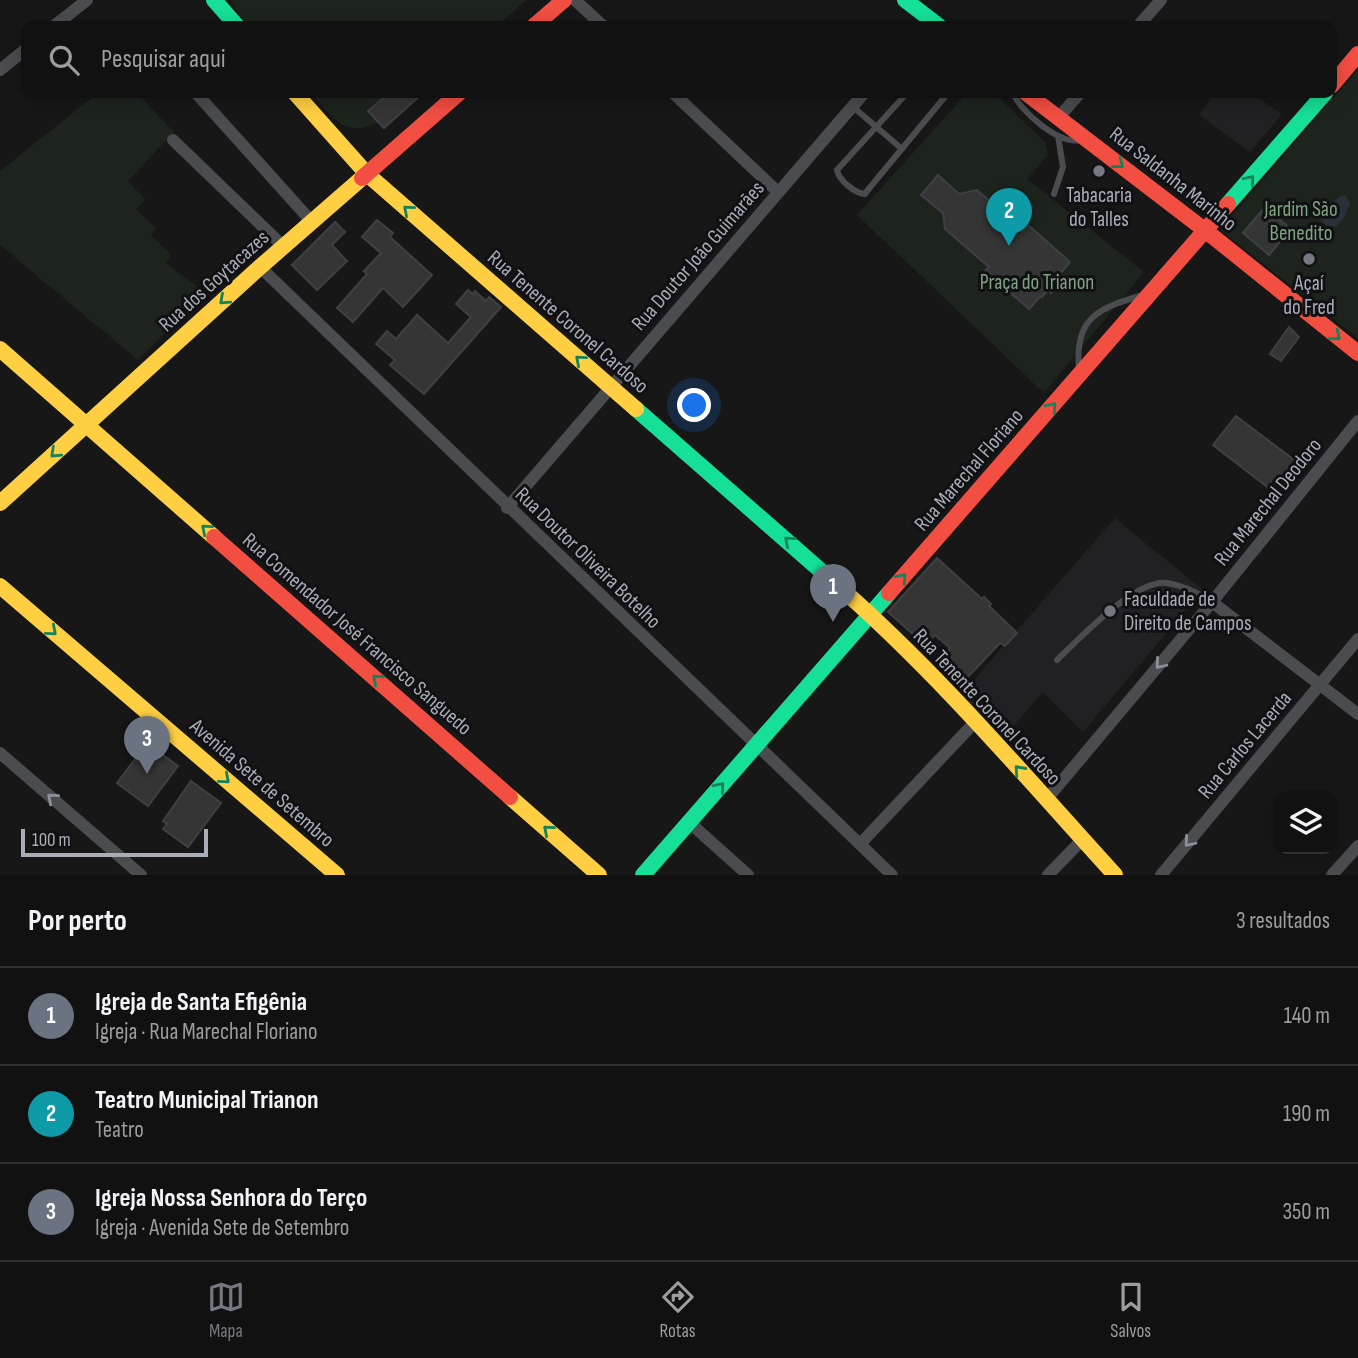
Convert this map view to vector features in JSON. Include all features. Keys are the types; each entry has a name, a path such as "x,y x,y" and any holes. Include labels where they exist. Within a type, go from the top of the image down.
{"main road":[{"path":"214,0 233,21"},
{"path":"540,21 564,0"},
{"path":"905,0 926,21"},
{"path":"1337,79 1358,54"},
{"name":"Rua Tenente Coronel Cardoso","path":"299,98 367,174 871,614 975,722 1115,875"},
{"name":"Rua dos Goytacazes","path":"0,503 260,267 452,98"},
{"name":"Rua Saldanha Marinho","path":"1032,98 1206,231 1358,354"},
{"name":"Rua Marechal Floriano","path":"643,875 1321,98"},
{"name":"Rua Comendador José Francisco Sanguedo","path":"0,349 599,875"},
{"name":"Avenida Sete de Setembro","path":"0,586 337,875"}],"street":[{"path":"60,21 87,0"},
{"path":"575,0 598,21"},
{"path":"1142,21 1161,0"},
{"path":"0,69 21,53"},
{"path":"200,98 312,222"},
{"path":"678,98 778,192"},
{"name":"Rua Doutor João Guimarães","path":"508,508 859,98"},
{"path":"1058,118 1076,98"},
{"path":"173,140 284,247"},
{"name":"Rua Doutor Oliveira Botelho","path":"260,267 892,875"},
{"name":"Rua Marechal Deodoro","path":"1046,800 1212,602 1358,421"},
{"path":"1212,602 1358,714"},
{"name":"Rua Carlos Lacerda","path":"1161,875 1358,639"},
{"path":"861,843 975,722"},
{"path":"0,753 141,875"},
{"path":"690,823 748,875"},
{"path":"1048,875 1083,839"},
{"path":"1332,875 1358,846"}],"lane":[{"path":"903,98 837,170 839,176 857,193 867,191 944,98"},
{"path":"1016,98 1021,106 1058,136 1074,142 1084,137"},
{"path":"852,106 902,149"},
{"path":"1054,194 1063,167 1058,136"},
{"path":"1080,375 1078,342 1097,314 1115,303 1152,293"},
{"path":"1057,660 1119,603 1154,584 1167,583 1200,594 1212,602"}],"shaded area":[{"path":"1211,98 1258,98 1282,114 1250,152 1199,115"},
{"path":"1345,195 1350,203 1343,219 1336,226 1325,224 1320,215 1339,197"},
{"name":"Faculdade de Direito de Campos","path":"1115,518 1203,590 1083,732 1043,692 1001,741 959,697"}],"green space":[{"path":"231,0 526,0 503,21 245,21"},
{"name":"Jardim São Benedito","path":"1358,69 1358,338 1220,230 1333,98 1337,98 1337,94"},
{"path":"92,98 142,98 174,132 128,181 146,200 136,209 156,228 151,235 171,255 166,263 198,287 191,293 199,299 138,360 0,245 0,171"},
{"path":"316,98 417,98 384,128 378,122 366,127 347,127 333,117"},
{"name":"Praça do Trianon","path":"962,98 999,98 1045,142 1048,155 1027,179 1144,272 1044,393 857,215"}],"building":[{"path":"383,98 417,98 384,128 368,111"},
{"path":"938,175 959,194 977,190 1024,230 1028,225 1070,262 1054,283 1057,286 1051,293 1048,290 1029,309 985,271 989,267 945,229 943,213 921,195"},
{"path":"1265,207 1291,229 1269,255 1243,233"},
{"path":"377,220 393,233 390,237 432,275 403,307 383,288 353,322 337,308 367,274 364,271 381,253 362,237"},
{"path":"335,222 345,232 332,245 347,261 317,290 292,265"},
{"path":"468,290 473,294 475,291 486,301 489,297 501,307 424,394 390,365 395,360 376,344 387,331 396,339 417,315 448,343 471,317 456,304"},
{"path":"1289,327 1299,337 1281,361 1270,354"},
{"path":"1236,416 1297,462 1271,490 1213,445"},
{"path":"937,558 982,599 984,597 991,604 989,606 1017,633 1005,646 1000,643 962,683 938,661 950,648 935,635 925,645 888,612"},
{"path":"147,743 178,766 148,806 117,783"},
{"path":"191,781 221,803 188,847 163,829 167,824 163,821"}],"traffic: fast":[{"path":"214,0 233,21"},
{"path":"905,0 932,21"},
{"path":"1228,204 1321,98"},
{"path":"636,409 836,584"},
{"path":"643,875 889,593"}],"traffic: slow":[{"path":"299,98 367,174 636,409"},
{"path":"0,503 362,178"},
{"path":"0,349 214,537"},
{"path":"836,584 945,689 1115,875"},
{"path":"0,586 337,875"},
{"path":"510,797 599,875"}],"traffic: jam":[{"path":"540,21 564,0"},
{"path":"1337,79 1358,54"},
{"path":"362,178 453,98"},
{"path":"1033,98 1206,231 1358,353"},
{"path":"889,593 1228,204"},
{"path":"214,537 510,797"}],"place":[{"name":"Tabacaria do Talles","path":"1099,171"},
{"name":"Teatro Municipal Trianon","path":"1009,246"},
{"name":"Açaí do Fred","path":"1309,259"},
{"name":"Faculdade de Direito de Campos","path":"1110,611"},
{"name":"Igreja de Santa Efigênia","path":"833,622"},
{"name":"Igreja Nossa Senhora do Terço","path":"147,774"}]}
